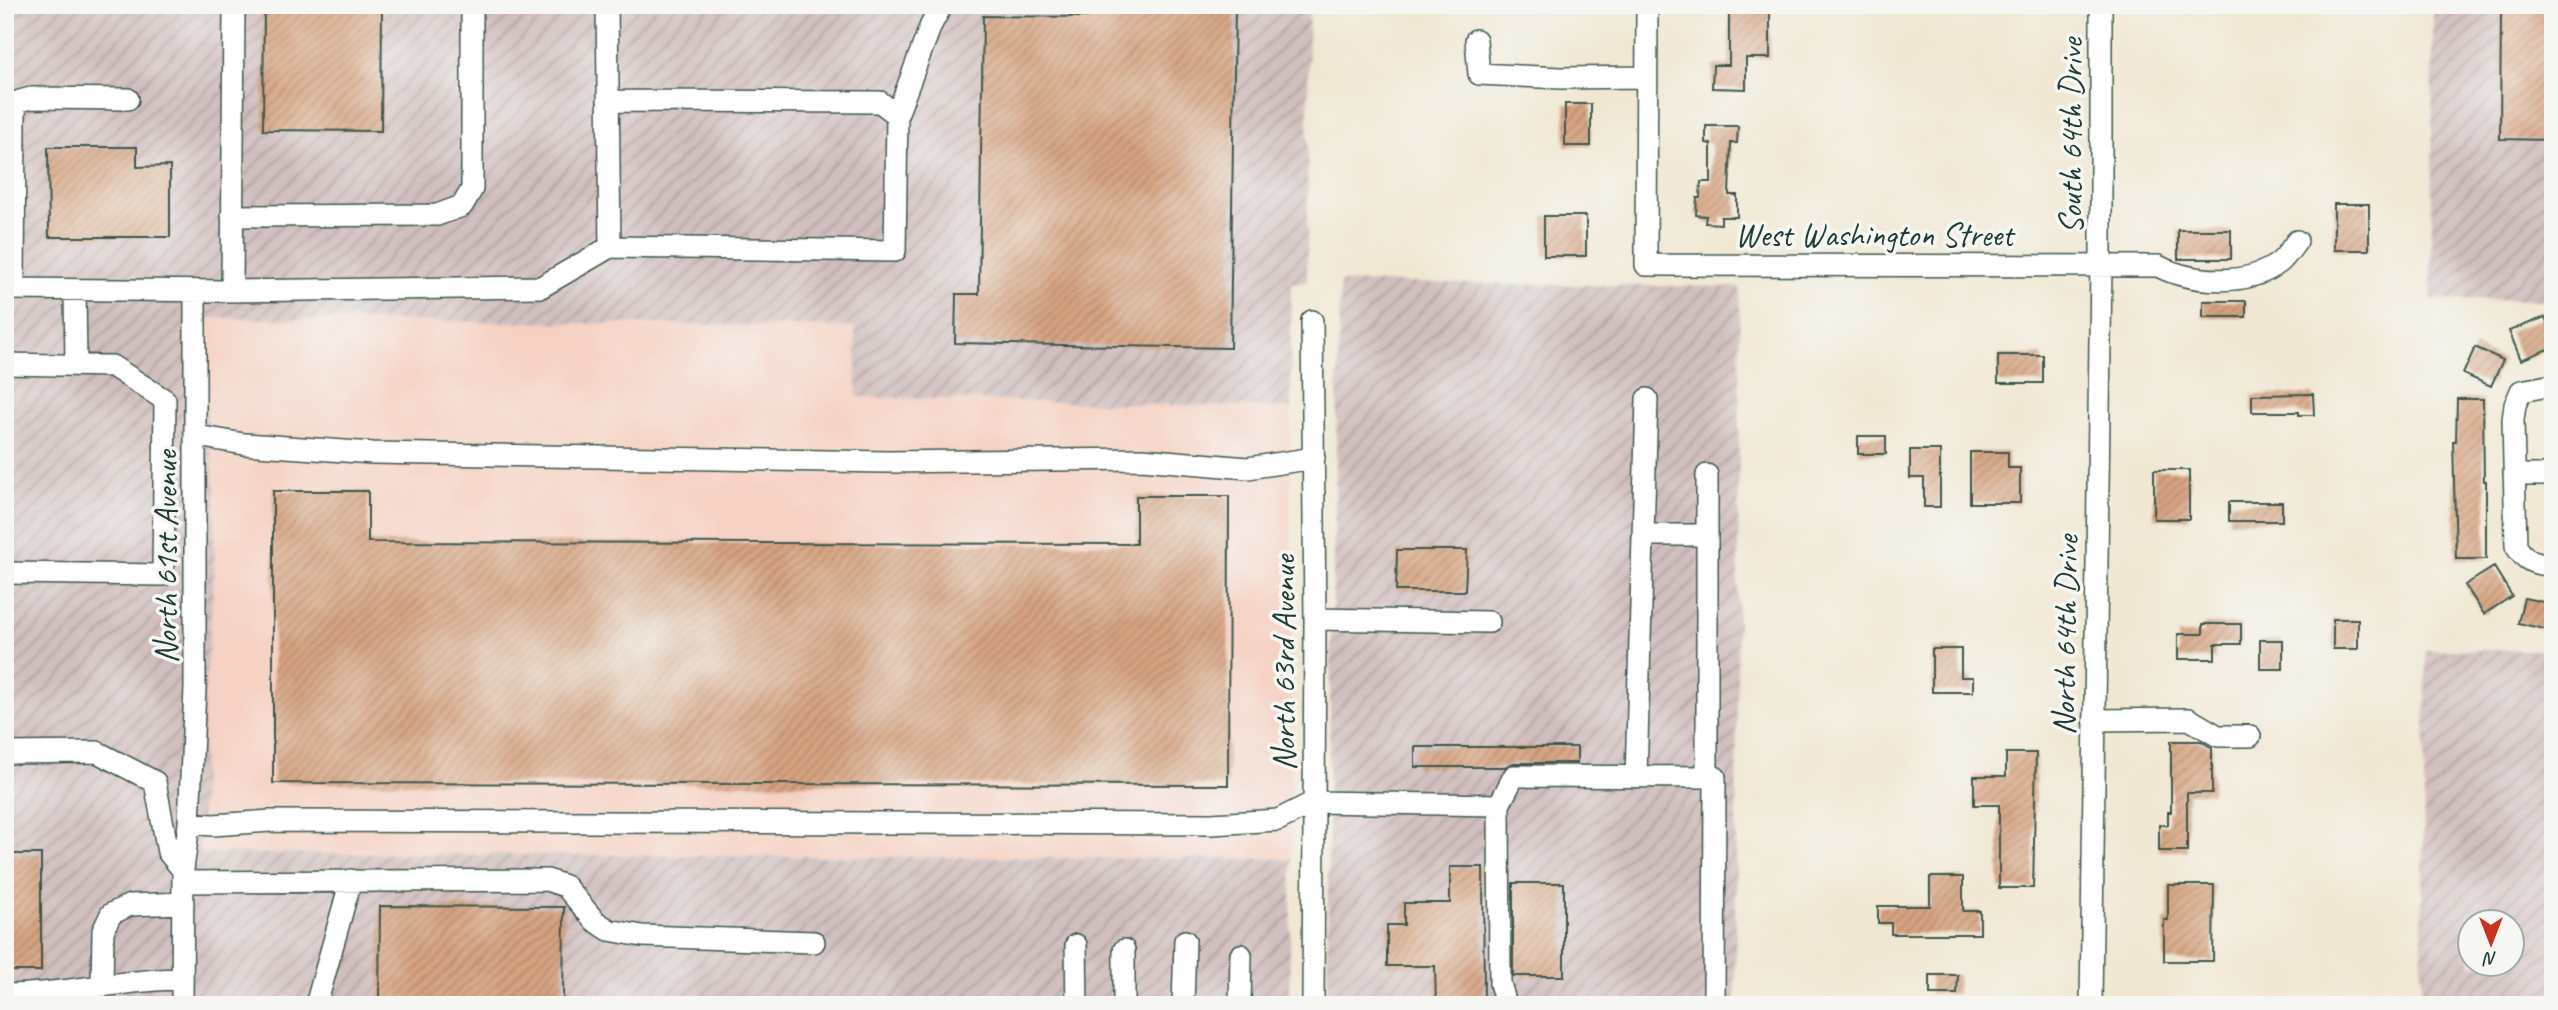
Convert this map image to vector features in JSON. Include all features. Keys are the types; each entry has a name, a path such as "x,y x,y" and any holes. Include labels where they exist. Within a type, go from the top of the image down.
{"street":[{"path":"232,291 234,5"},
{"path":"232,216 437,215 462,206 472,189 472,5"},
{"path":"607,5 610,247"},
{"path":"128,99 31,98 20,101 15,110 9,289 232,291 541,287 610,247 895,251 897,116 931,24 942,5"},
{"path":"1476,40 1479,74 1561,78 1646,77 1647,5"},
{"name":"South 64th Drive","path":"2101,5 2101,266"},
{"name":"West Washington Street","path":"1646,77 1646,265 2158,266 2186,278 2208,280 2250,276 2279,262 2297,241"},
{"path":"608,101 880,102 897,116"},
{"name":"North 64th Drive","path":"2091,1005 2101,266"},
{"path":"75,290 76,365"},
{"name":"North 61st Avenue","path":"183,885 189,823 195,688 195,291"},
{"name":"North 63rd Avenue","path":"1312,321 1315,619 1313,1005"},
{"path":"5,364 112,366 165,400 163,575 5,573"},
{"path":"2553,385 2521,391 2513,420 2516,546 2523,557 2540,565 2553,565"},
{"path":"1636,776 1647,399"},
{"path":"197,436 244,444 373,453 888,461 1142,459 1248,468 1314,457"},
{"path":"1707,475 1707,776"},
{"path":"2514,475 2553,475"},
{"path":"1643,535 1707,535"},
{"path":"1315,619 1489,622"},
{"path":"2094,720 2189,719 2218,736 2250,736"},
{"path":"5,753 97,752 155,782 168,852 183,885 182,1005"},
{"path":"1506,1005 1500,983 1499,805 1514,776 1715,776 1714,1005"},
{"path":"189,823 214,825 270,821 834,824 1020,821 1212,824 1278,820 1314,802 1499,805"},
{"path":"316,1005 351,880"},
{"path":"102,986 103,931 111,914 183,885 351,880 547,880 565,886 595,921 609,930 642,936 814,942"},
{"path":"1183,1005 1185,941"},
{"path":"1076,945 1077,1005"},
{"path":"1124,950 1124,1005"},
{"path":"1240,1005 1241,955"},
{"path":"5,995 43,995 154,979 182,979"}],"shaded area":[{"path":"5,5 1309,5 1307,282 1291,283 1291,408 857,397 855,327 205,318 205,390 215,489 214,577 204,708 200,853 1292,859 1289,1005 5,1005"},
{"path":"2433,5 2553,5 2553,300 2431,299"},
{"path":"1340,282 1740,287 1735,1005 1327,1005 1329,747"},
{"path":"205,317 855,327 857,397 1291,408 1292,859 200,853 204,708 214,577 215,489 205,390"},
{"path":"2426,650 2553,650 2553,1005 2421,1005"}],"building":[{"path":"264,5 382,5 381,131 263,130"},
{"path":"1087,5 1235,5 1230,348 955,343 956,294 979,294 983,16 1087,17"},
{"path":"1729,5 1770,5 1770,58 1746,58 1746,89 1712,88 1713,65 1729,65"},
{"path":"2501,5 2553,5 2553,140 2500,139"},
{"path":"1565,104 1591,104 1591,146 1565,146"},
{"path":"1706,126 1738,126 1737,143 1731,143 1729,195 1737,195 1737,217 1721,217 1721,224 1705,223 1706,216 1696,215 1701,182 1711,182 1711,144 1706,143"},
{"path":"48,147 137,147 137,167 170,166 170,237 49,237"},
{"path":"2334,204 2369,204 2369,250 2334,250"},
{"path":"1544,216 1586,216 1586,256 1544,256"},
{"path":"2178,230 2231,230 2231,259 2178,259"},
{"path":"2203,301 2246,301 2246,317 2203,317"},
{"path":"2545,317 2553,337 2553,347 2521,360 2509,331"},
{"path":"2475,347 2503,360 2491,386 2463,374"},
{"path":"1998,355 2043,355 2043,383 1998,383"},
{"path":"2313,394 2314,415 2299,415 2299,412 2252,412 2252,395"},
{"path":"2457,399 2483,399 2486,559 2456,559 2453,441 2456,441"},
{"path":"1858,436 1886,436 1886,454 1858,454"},
{"path":"1910,450 1940,450 1940,507 1924,507 1924,478 1910,478"},
{"path":"1970,452 2008,452 2008,468 2020,468 2020,503 1970,503"},
{"path":"2154,470 2189,470 2189,519 2154,519"},
{"path":"273,491 368,491 368,542 1136,544 1136,496 1229,496 1228,785 273,783"},
{"path":"2229,502 2282,502 2282,521 2229,521"},
{"path":"1397,550 1467,550 1465,591 1396,591"},
{"path":"2494,567 2512,596 2484,614 2465,585"},
{"path":"2524,598 2553,604 2553,631 2518,623"},
{"path":"2333,619 2358,619 2358,649 2333,649"},
{"path":"2203,624 2241,624 2241,644 2215,644 2215,659 2178,659 2178,634 2203,634"},
{"path":"2260,640 2283,640 2283,669 2260,669"},
{"path":"1932,649 1961,649 1961,677 1973,677 1973,692 1932,692"},
{"path":"2171,741 2201,741 2212,748 2212,793 2187,793 2187,851 2159,851 2159,825 2168,825 2168,812 2171,812"},
{"path":"1415,747 1577,747 1577,763 1514,763 1505,767 1415,767"},
{"path":"2006,753 2036,753 2033,888 1999,888 1999,805 1974,805 1974,776 2006,776"},
{"path":"5,854 41,854 41,971 5,971"},
{"path":"1450,867 1483,867 1484,1005 1436,1005 1435,966 1387,966 1387,925 1404,925 1404,903 1450,903"},
{"path":"1930,877 1963,877 1963,911 1980,911 1980,934 1891,934 1891,923 1878,923 1878,906 1930,906"},
{"path":"1513,883 1564,883 1564,976 1513,976"},
{"path":"2168,885 2214,885 2213,961 2164,961 2164,920 2168,920"},
{"path":"380,906 564,907 563,1005 379,1005"},
{"path":"1930,975 1958,975 1957,994 1930,994"}]}
